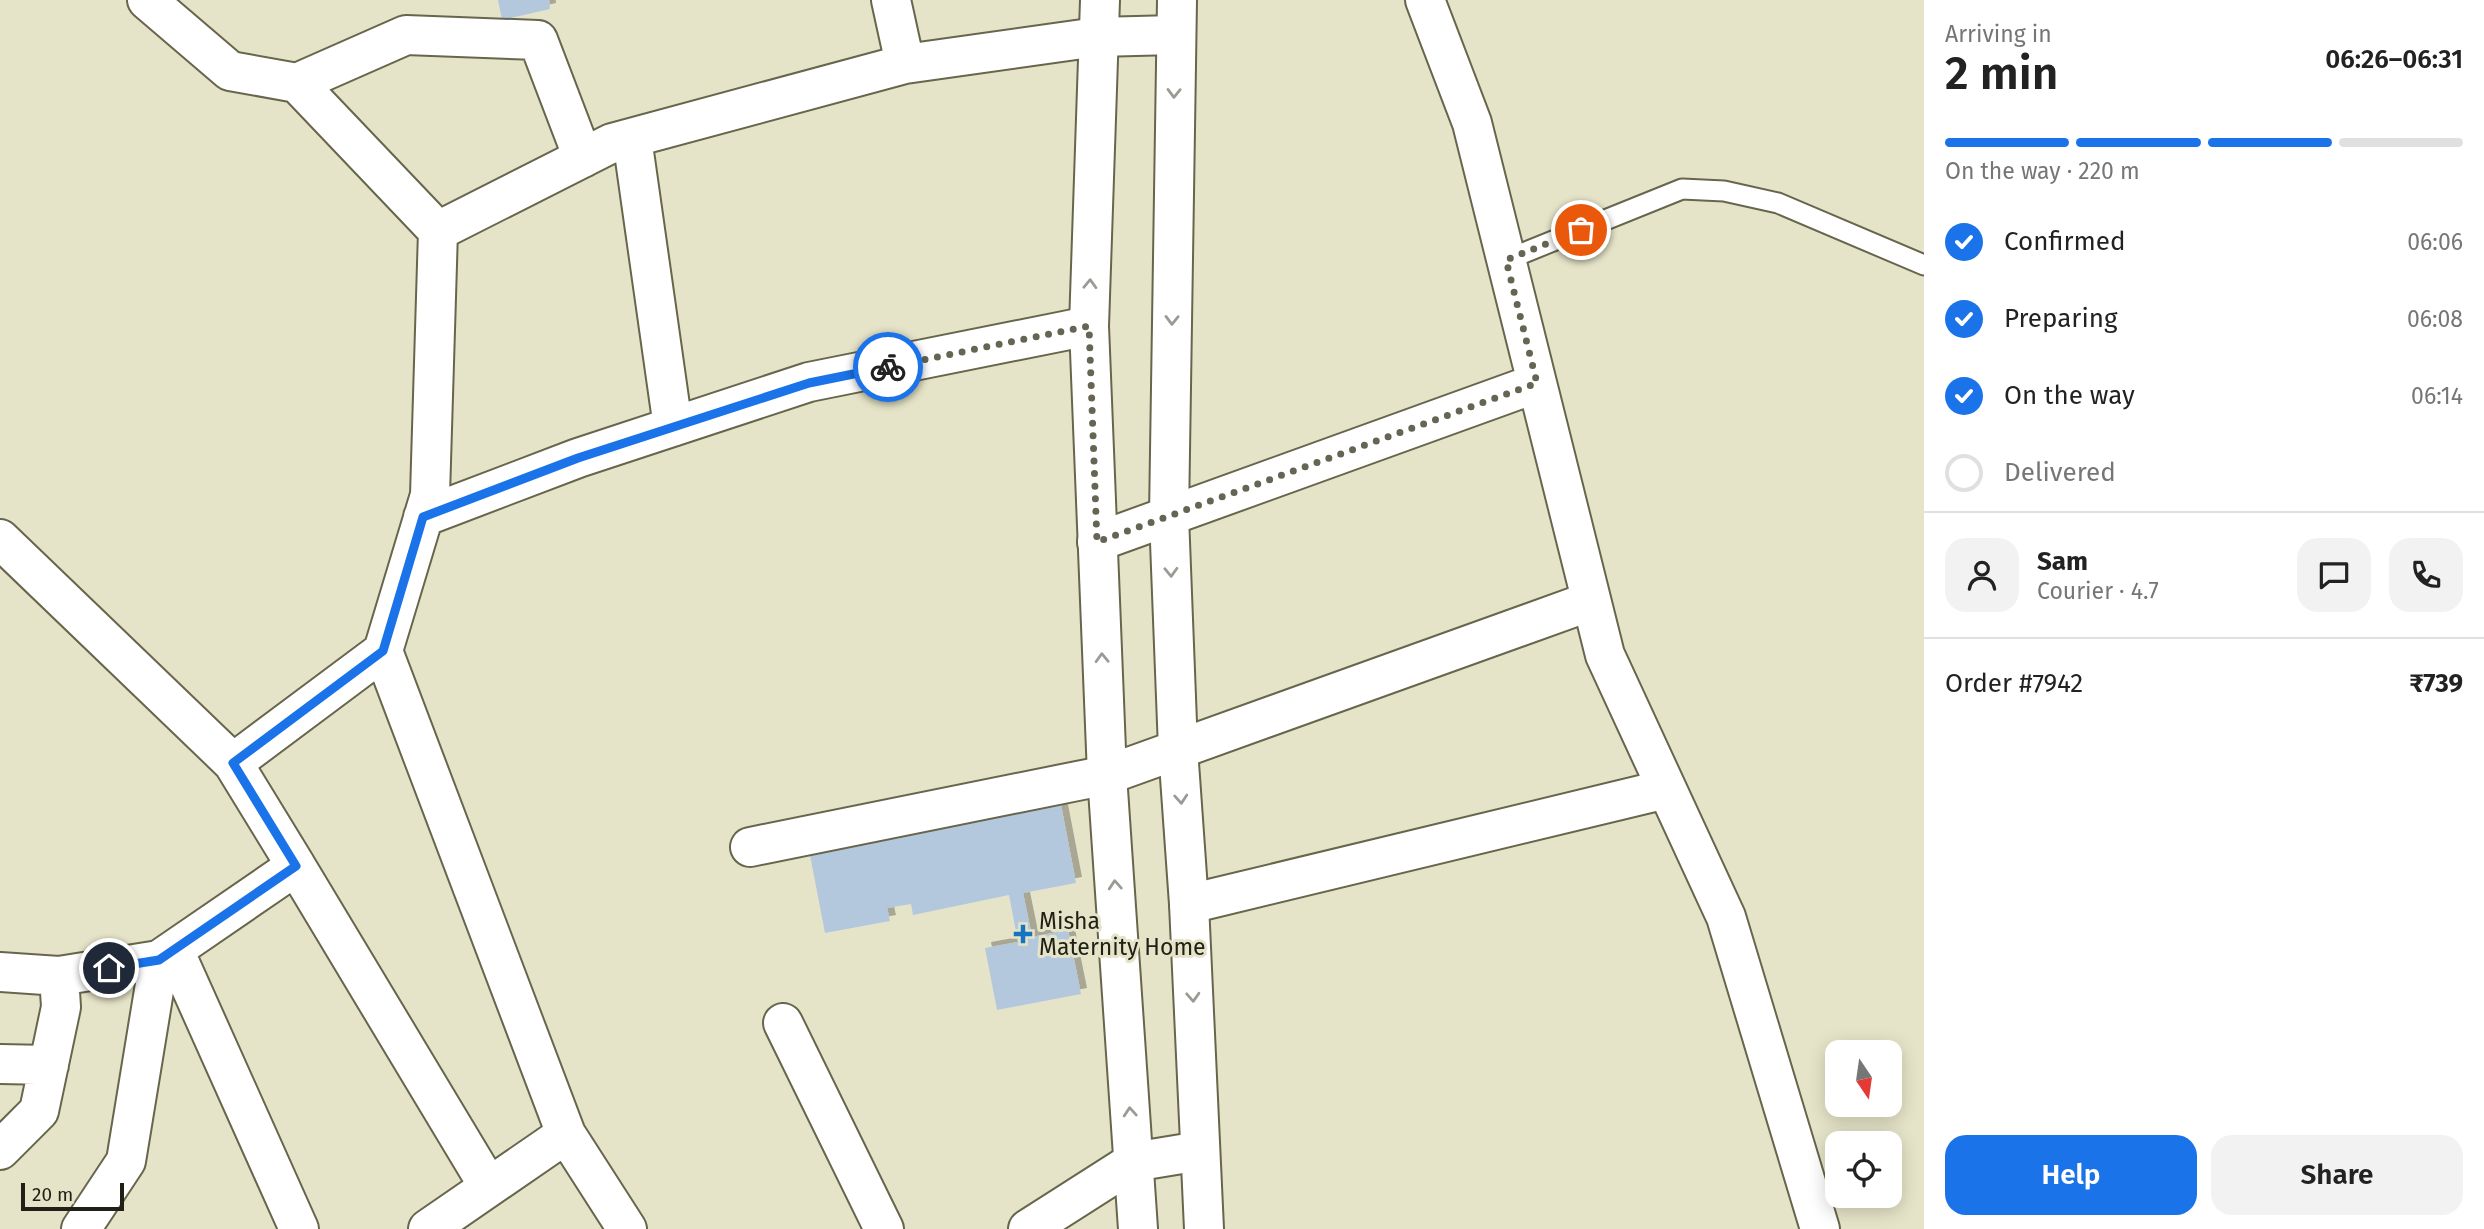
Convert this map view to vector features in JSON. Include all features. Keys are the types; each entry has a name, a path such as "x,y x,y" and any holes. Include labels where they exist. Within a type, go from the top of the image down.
{"street":[{"path":"147,0 230,71 297,83 406,35 538,40 583,158"},
{"path":"891,0 905,64"},
{"path":"1100,0 1089,326 1107,775 1138,1229"},
{"path":"1425,0 1472,123 1605,655 1726,918 1820,1229"},
{"path":"438,231 612,144 632,138 905,64 1097,37 1176,17 1169,516 1178,749 1189,904 1204,1229"},
{"path":"233,763 383,651 430,495 438,231 297,83"},
{"path":"632,138 673,427"},
{"path":"423,517 578,458 809,383 1089,326"},
{"path":"1097,542 1537,383"},
{"path":"0,539 233,763 489,1187"},
{"path":"751,847 1107,775 1591,601"},
{"path":"383,651 566,1134 627,1229"},
{"path":"1189,904 1666,789"},
{"path":"0,972 59,976 166,955 296,866"},
{"path":"80,1229 126,1161 166,955"},
{"path":"166,955 299,1229"},
{"path":"0,1150 39,1111 61,1007 59,976"},
{"path":"783,1023 884,1229"},
{"path":"0,1064 49,1065"},
{"path":"428,1229 566,1134"},
{"path":"1028,1229 1133,1162 1200,1151"}],"lane":[{"path":"1506,260 1682,189 1724,191 1778,202 1924,265"}],"building":[{"path":"498,0 549,0 550,9 502,20"},
{"path":"1060,800 1076,883 1023,893 1032,937 1068,930 1081,994 997,1010 985,948 1018,942 1009,895 913,915 911,904 887,908 890,921 825,933 809,850"}],"way so far":[{"path":"888,367 1089,326 1097,542 1537,383 1506,260 1581,230"}],"place":[{"name":"Misha Maternity Home","path":"1023,934"}],"route":[{"path":"109,968 159,960 296,866 233,763 383,651 423,517 578,458 809,383 888,367"}]}
